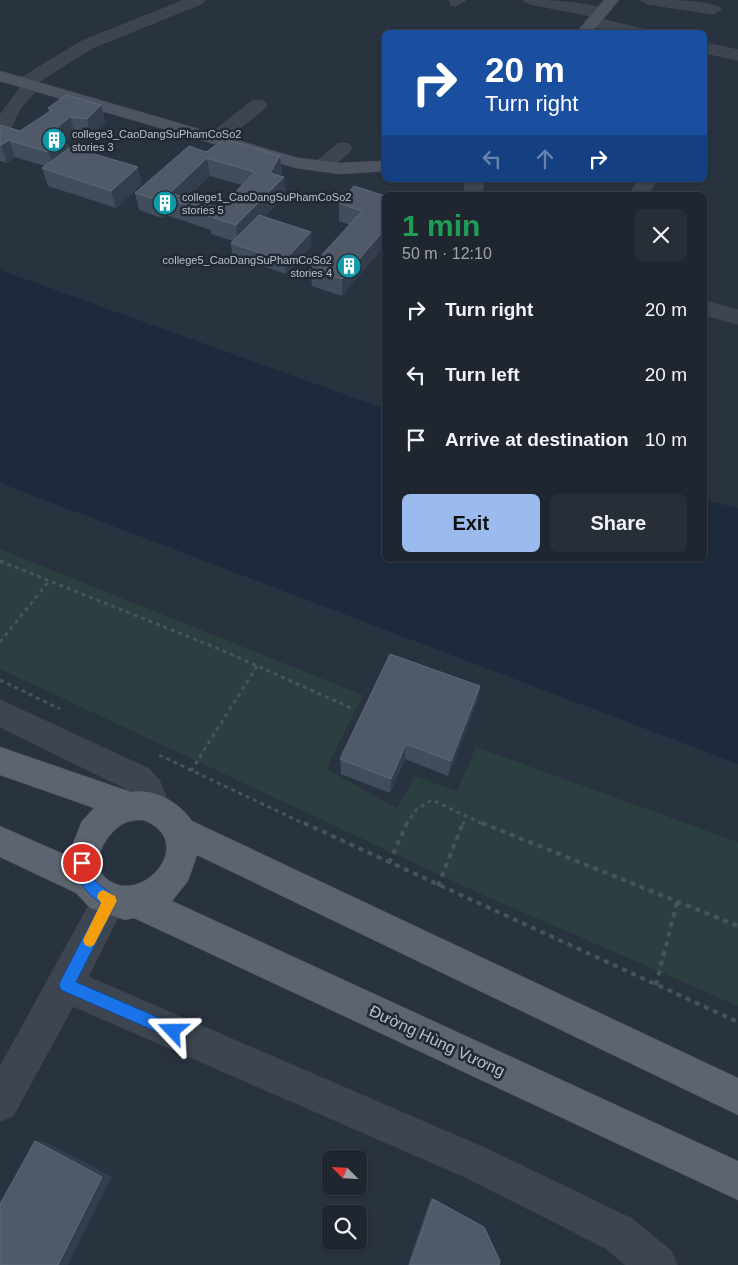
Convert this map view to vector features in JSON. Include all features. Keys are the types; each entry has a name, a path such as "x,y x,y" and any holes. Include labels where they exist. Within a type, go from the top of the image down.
{"main road":[{"path":"0,761 142,806 174,820 180,830 184,848 180,866 170,882 155,895 111,895 82,863 86,844 96,826 112,813 142,806"},
{"path":"180,830 738,1097"},
{"name":"Đường Hùng Vương","path":"0,841 111,895 738,1181"}],"street":[{"path":"0,133 20,96 29,85 86,45 198,0"},
{"path":"530,0 592,23 626,30"},
{"path":"592,23 612,0"},
{"path":"648,0 713,9"},
{"path":"707,48 738,55"},
{"path":"0,76 296,163 321,167 364,169 382,166"},
{"path":"215,139 258,105"},
{"path":"321,167 342,148"},
{"path":"707,309 738,317"},
{"path":"0,713 138,778 148,790 142,806"},
{"path":"0,1103 66,985 111,895"},
{"path":"66,985 476,1163 618,1232 657,1265"}],"path":[{"path":"0,561 258,666 351,708"},
{"path":"0,642 49,580"},
{"path":"191,771 258,666"},
{"path":"0,680 69,713"},
{"path":"156,754 438,886 738,1022"},
{"path":"389,863 412,813 421,803 432,800 466,817 738,926"},
{"path":"438,886 466,817"},
{"path":"656,985 678,902"}],"shaded area":[{"path":"0,549 363,695 326,769 397,808 415,776 457,791 476,747 738,842 738,1006 474,891 0,669"}],"water":[{"path":"0,270 382,408 382,562 707,562 707,500 738,508 738,764 0,483"}],"building":[{"path":"66,95 101,105 87,119 70,117 50,133 65,138 48,152 9,140 0,145 0,125 20,131 52,110 48,108"},
{"path":"225,139 280,156 270,173 284,177 236,225 208,216 211,213 162,197 158,200 135,193 189,146 206,152","holes":["207,158 255,172 220,208 170,193"]},
{"path":"71,147 138,167 111,191 42,168"},
{"path":"354,186 382,195 382,232 342,279 310,268 362,211 339,203"},
{"path":"259,215 311,232 284,261 231,243"},
{"path":"390,654 480,686 451,761 406,744 391,779 340,759"},
{"path":"35,1141 102,1177 58,1265 0,1265 0,1204"},
{"path":"433,1199 484,1227 500,1261 499,1265 410,1265"}],"slow traffic":[{"path":"90,940 110,901 103,897"}],"place":[{"name":"college3_CaoDangSuPhamCoSo2 stories 3","path":"54,140"},
{"name":"college1_CaoDangSuPhamCoSo2 stories 5","path":"165,203"},
{"name":"college5_CaoDangSuPhamCoSo2 stories 4","path":"349,266"}],"route":[{"path":"82,863 87,881 97,893 110,901 66,985 173,1031"}]}
